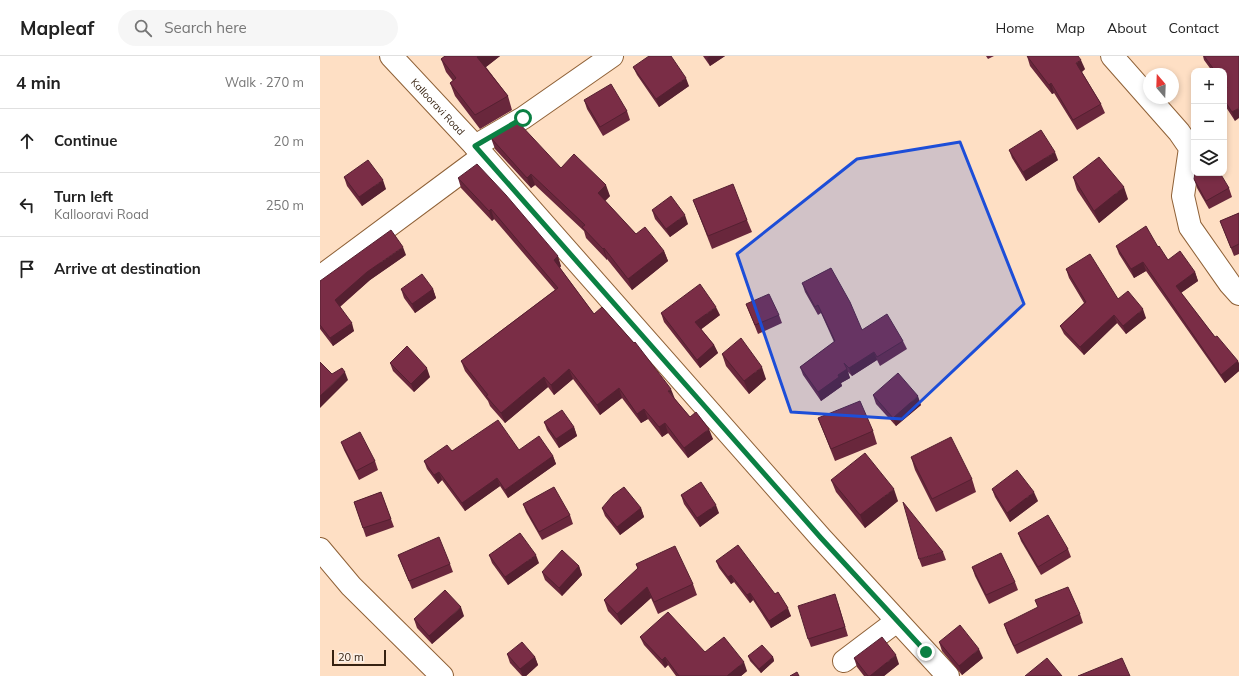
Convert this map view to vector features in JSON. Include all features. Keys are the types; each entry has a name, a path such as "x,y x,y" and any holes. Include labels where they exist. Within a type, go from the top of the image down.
{"street":[{"name":"Kallooravi Road","path":"391,56 479,151 810,526 948,676"},
{"path":"320,277 479,151 523,118 612,56"},
{"path":"1112,56 1179,132 1190,148 1183,196 1190,227 1230,284 1239,294"},
{"path":"320,549 352,586 442,676"},
{"path":"844,661 897,621"}],"highlighted area":[{"path":"960,142 1024,304 902,419 791,412 737,254 857,159"}],"building":[{"path":"445,56 478,56 477,57 508,96 475,115 450,83 456,78 441,59"},
{"path":"649,56 671,56 686,78 656,99 633,67"},
{"path":"1027,56 1078,56 1081,60 1076,63 1101,104 1073,120 1051,83 1049,85"},
{"path":"1204,56 1239,56 1239,108 1232,112 1227,104 1227,68 1213,68"},
{"path":"611,84 627,111 600,127 584,100"},
{"path":"518,122 561,168 574,154 606,185 598,193 636,234 645,227 664,251 628,279 604,248 603,249 582,227 585,225 531,174 527,178 491,138"},
{"path":"1041,130 1055,152 1023,172 1009,150"},
{"path":"1099,157 1124,187 1094,211 1073,177"},
{"path":"368,160 383,180 359,197 344,177"},
{"path":"477,164 506,195 558,256 554,260 594,314 602,307 634,343 635,342 671,389 668,391 690,417 696,412 709,429 684,448 665,423 659,427 644,409 637,414 619,388 597,405 569,369 551,385 544,377 501,413 486,396 488,395 461,361 558,288 491,209 489,211 458,178"},
{"path":"1194,176 1222,176 1229,188 1206,201 1194,179"},
{"path":"733,184 747,220 708,236 693,200"},
{"path":"671,196 685,215 666,229 652,210"},
{"path":"1239,213 1239,244 1231,248 1220,221"},
{"path":"1146,226 1158,247 1159,246 1168,260 1180,251 1195,272 1176,286 1215,337 1217,336 1238,361 1221,375 1143,262 1131,269 1116,246"},
{"path":"391,230 403,247 367,272 335,300 352,323 330,338 320,325 320,281"},
{"path":"1090,254 1118,299 1128,291 1143,309 1123,326 1114,315 1080,347 1060,326 1086,302 1066,269"},
{"path":"831,268 850,302 862,330 887,314 903,341 877,357 874,352 849,368 844,363 847,369 838,375 839,377 818,392 800,367 835,341 818,305 815,307 802,283"},
{"path":"422,274 433,289 412,304 401,289"},
{"path":"700,284 716,307 695,322 714,345 697,360 661,313"},
{"path":"769,294 779,315 755,325 746,304"},
{"path":"741,338 762,367 744,381 722,354"},
{"path":"407,346 427,368 411,384 390,363"},
{"path":"320,362 332,374 342,368 345,372 320,396"},
{"path":"898,373 918,396 893,418 873,395"},
{"path":"860,401 873,431 831,449 818,418"},
{"path":"562,410 574,427 556,439 544,422"},
{"path":"498,420 519,450 539,436 553,456 505,490 497,478 462,503 439,472 434,475 424,461 447,445 452,451"},
{"path":"360,432 375,461 356,471 341,442"},
{"path":"951,437 972,479 932,499 911,457"},
{"path":"865,453 894,489 860,515 831,480"},
{"path":"1017,470 1034,492 1007,513 992,489"},
{"path":"701,482 716,505 697,518 681,495"},
{"path":"554,487 570,515 539,532 523,504"},
{"path":"624,487 641,508 617,527 602,508 613,495"},
{"path":"381,492 391,519 363,528 354,502"},
{"path":"903,502 943,552 919,559"},
{"path":"1048,515 1068,549 1038,567 1018,533"},
{"path":"520,533 536,555 505,577 489,555"},
{"path":"439,537 450,564 409,581 398,555"},
{"path":"738,545 775,594 778,592 788,608 769,621 750,593 747,595 731,575 728,577 716,561"},
{"path":"675,546 693,584 654,602 647,587 617,614 604,600 638,568 636,564"},
{"path":"562,550 579,566 559,588 542,572"},
{"path":"1001,553 1015,582 986,595 972,567"},
{"path":"1068,587 1080,614 1014,646 1004,624 1038,607 1035,600"},
{"path":"445,590 461,607 429,636 414,619"},
{"path":"835,594 845,627 808,639 798,606"},
{"path":"668,612 705,652 724,637 744,662 727,676 679,676 665,657 662,660 640,637"},
{"path":"960,625 979,649 959,666 939,642"},
{"path":"882,637 896,655 868,676 854,658"},
{"path":"522,642 535,657 520,669 507,654"},
{"path":"762,645 773,657 759,669 748,656"},
{"path":"1047,658 1062,676 1025,676"},
{"path":"1122,658 1130,676 1078,676"},
{"path":"797,672 799,676 790,676"}],"route":[{"path":"523,118 475,146 821,538 926,652"}]}
